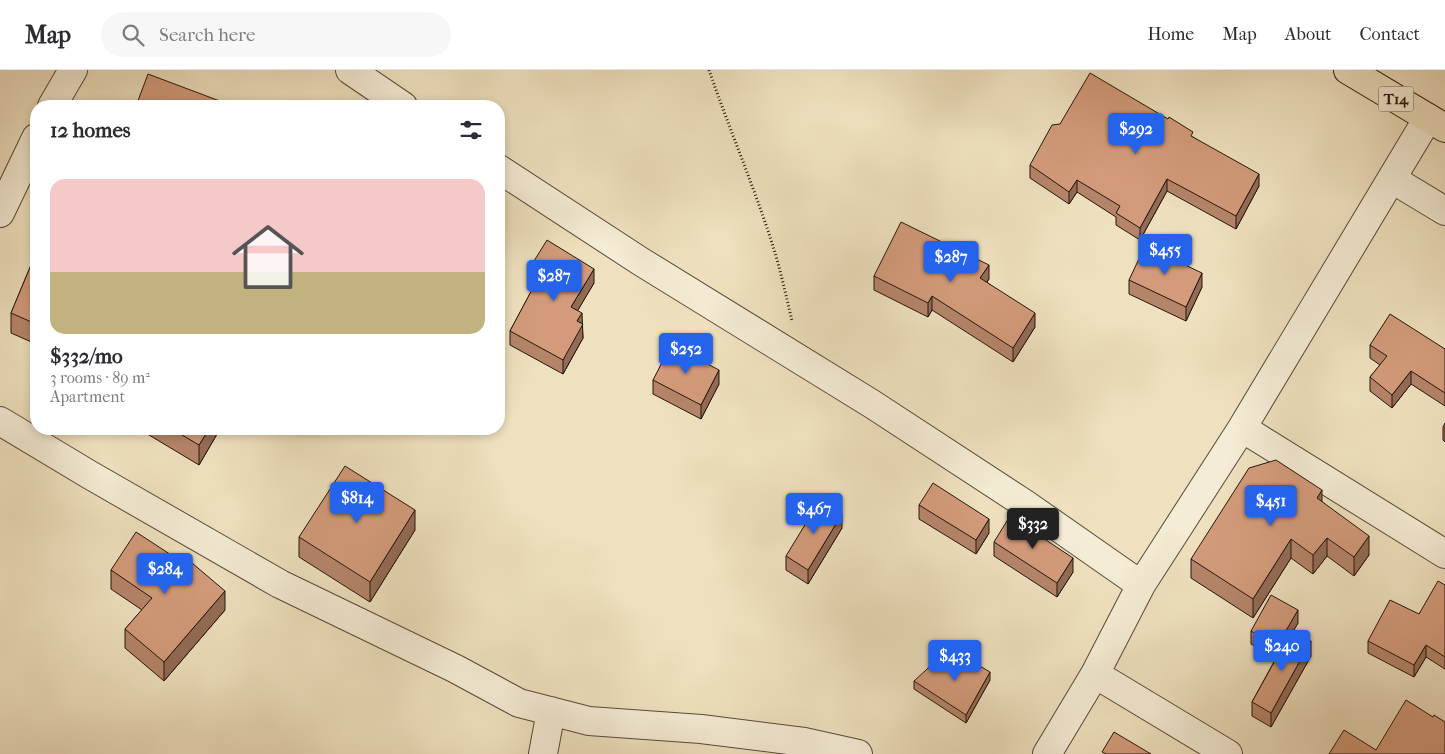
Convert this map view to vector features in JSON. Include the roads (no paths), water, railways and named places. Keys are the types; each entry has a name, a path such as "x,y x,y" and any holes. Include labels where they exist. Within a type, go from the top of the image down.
{"highway":[{"name":"T14","path":"1348,70 1436,123"}],"street":[{"path":"56,100 73,70"},
{"path":"350,70 394,100"},
{"path":"1047,754 1095,674 1141,585 1242,428 1392,179 1436,123"},
{"path":"0,213 30,150"},
{"path":"505,173 640,261 872,404 1025,504 1141,585"},
{"path":"1392,179 1445,211"},
{"path":"0,421 280,584 456,669 519,703 589,721 710,730 804,742 858,754"},
{"path":"1242,428 1445,554"},
{"path":"1095,674 1228,754"},
{"path":"543,754 551,711"}]}
